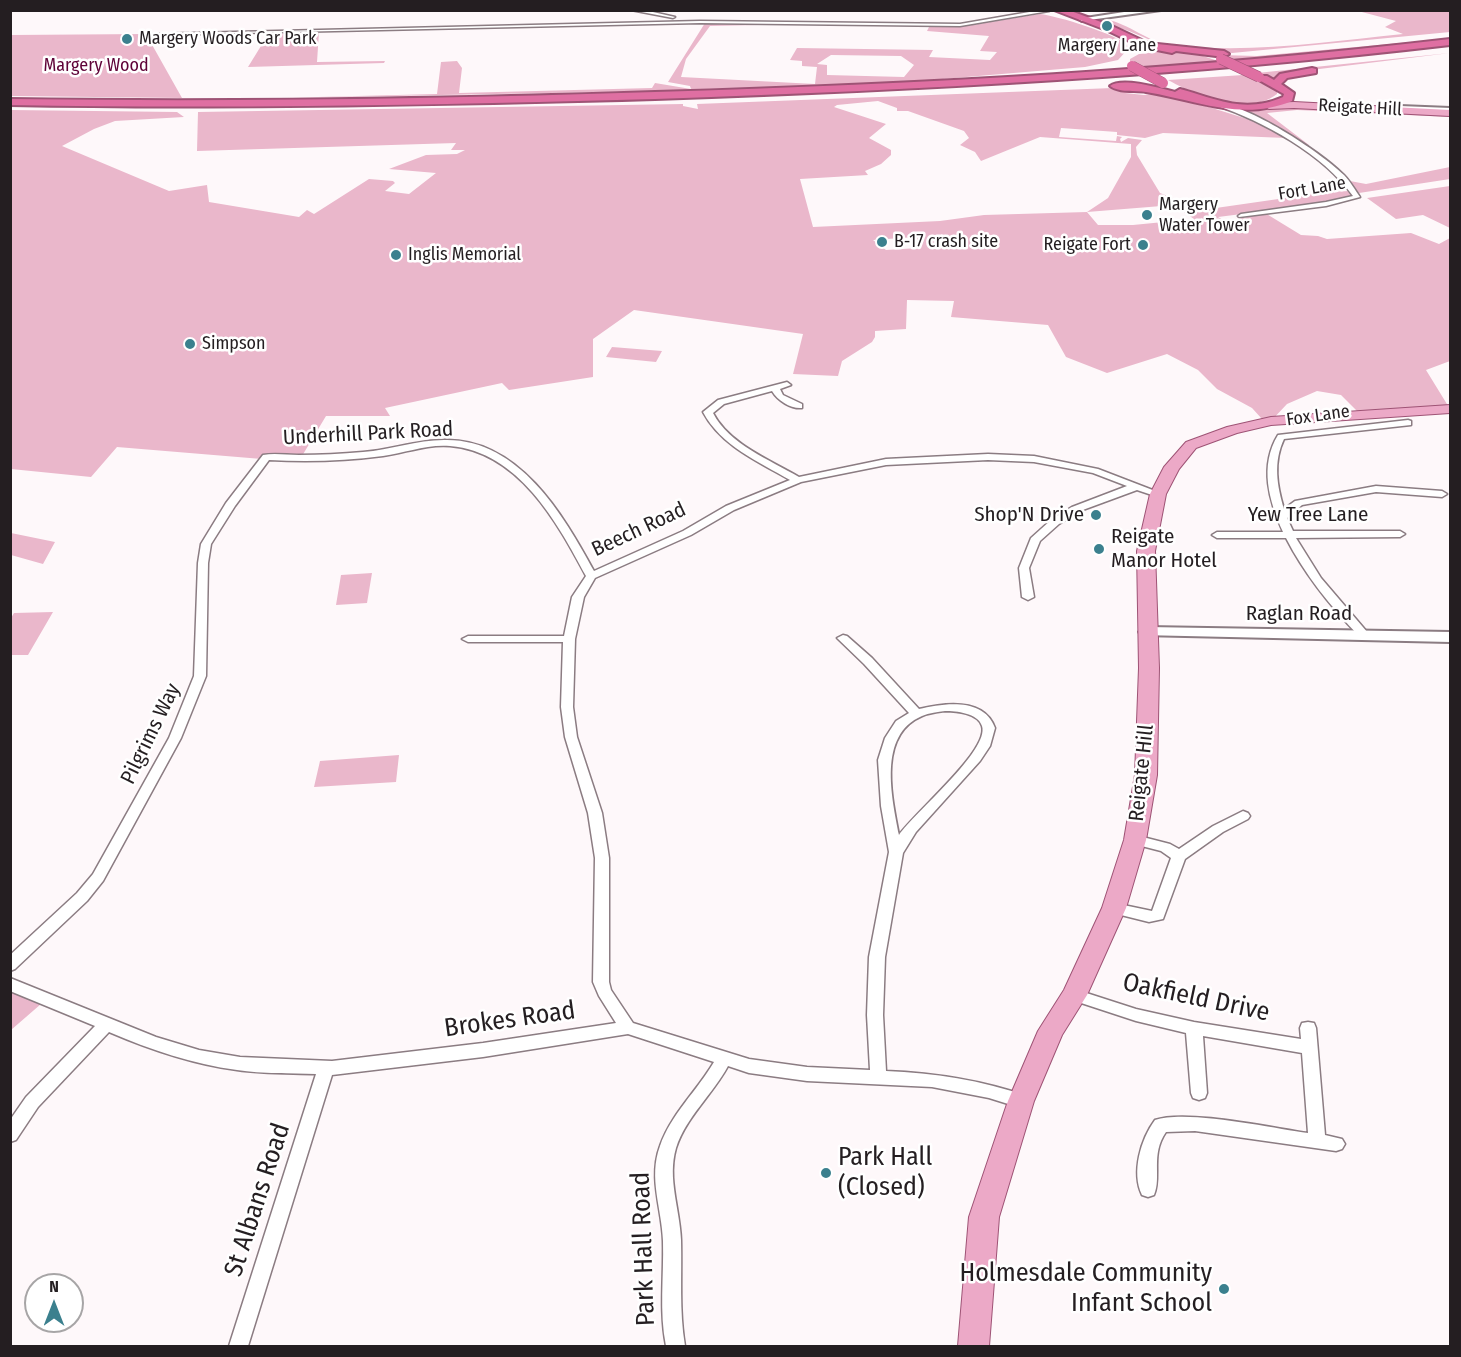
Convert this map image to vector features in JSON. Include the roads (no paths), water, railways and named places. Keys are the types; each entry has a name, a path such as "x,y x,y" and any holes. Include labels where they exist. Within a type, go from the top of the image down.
{"highway":[{"path":"1058,10 1161,47 1223,56 1313,50 1450,35"},
{"path":"1045,11 1120,38 1130,44 1129,55 1125,60 1132,66 1194,99"},
{"path":"10,102 230,103 446,100 890,89 1122,86 1168,92 1247,110 1269,106 1285,101 1289,97 1288,93 1279,86 1223,56 1145,45 1127,36"},
{"path":"890,89 1153,72 1450,42"},
{"path":"890,89 1050,73 1129,55 1172,50"},
{"path":"10,107 215,108 445,105 890,89 1160,76 1450,50"},
{"path":"1279,86 1281,77 1288,74 1327,70"}],"main road":[{"name":"Reigate Hill","path":"1279,86 1308,97 1336,102 1450,111"},
{"name":"Reigate Hill","path":"1269,106 1303,105 1450,111"},
{"name":"Reigate Hill","path":"973,1347 984,1217 1022,1101 1051,1031 1074,995 1114,908 1135,840 1146,775 1149,678 1147,490 1191,445 1232,430 1271,421 1450,409"}],"street":[{"path":"633,10 700,22"},
{"path":"1082,19 1158,10"},
{"path":"152,34 700,22 960,25 1045,11"},
{"path":"700,22 705,16"},
{"name":"Fort Lane","path":"1241,216 1326,204 1357,197 1343,177 1300,144 1247,110"},
{"path":"787,385 721,402 708,412 711,422 732,441 798,480"},
{"path":"775,388 780,397 799,406"},
{"name":"Fox Lane","path":"1282,518 1273,492 1272,477 1274,458 1281,437 1408,423"},
{"name":"Underhill Park Road","path":"266,457 312,459 345,457 451,443 485,452 508,465 552,508 571,537 591,576"},
{"name":"Pilgrims Way","path":"10,965 82,897 98,877 175,738 200,676 203,563 206,544 230,505 266,457"},
{"name":"Beech Road","path":"628,1029 604,992 601,982 602,858 595,813 569,727 567,707 569,639 578,597 591,576 687,533 730,507 798,480 886,462 1011,457 1071,465 1147,490"},
{"path":"1364,635 1330,598 1305,564 1282,518 1299,503 1362,490 1391,489 1442,494"},
{"path":"1029,597 1024,568 1035,540 1055,522 1076,509 1147,490"},
{"name":"Yew Tree Lane","path":"1217,535 1400,534"},
{"name":"Raglan Road","path":"1147,632 1450,637"},
{"path":"843,638 868,661 915,712"},
{"path":"468,639 569,639"},
{"path":"878,1076 875,1015 877,957 896,852 887,807 884,759 894,733 902,721 915,712 931,708 960,707 980,715 988,726 988,736 971,762 911,829 896,852"},
{"path":"1114,908 1149,917 1158,915 1179,856 1218,829 1243,816"},
{"path":"1135,840 1165,847 1179,856"},
{"name":"Brokes Road","path":"10,984 152,1043 199,1057 240,1064 326,1068 426,1058 628,1029 646,1032 749,1065 807,1074 932,1080 965,1085 1022,1101"},
{"name":"Oakfield Drive","path":"1074,995 1136,1015 1194,1028 1308,1047"},
{"path":"10,1135 32,1102 106,1025"},
{"path":"1194,1028 1199,1094"},
{"path":"1308,1028 1317,1141"},
{"name":"Park Hall Road","path":"675,1347 669,1304 672,1240 663,1184 664,1166 675,1132 724,1058"},
{"name":"St Albans Road","path":"238,1347 326,1068"},
{"path":"1148,1189 1146,1171 1149,1151 1155,1132 1161,1125 1195,1124 1336,1144"}],"place":[{"name":"Margery Lane","path":"1107,26"},
{"name":"Margery Woods Car Park","path":"127,39"},
{"name":"Margery Water Tower","path":"1147,215"},
{"name":"B-17 crash site","path":"882,242"},
{"name":"Reigate Fort","path":"1143,245"},
{"name":"Inglis Memorial","path":"396,255"},
{"name":"Simpson","path":"190,344"},
{"name":"Shop'N Drive","path":"1096,515"},
{"name":"Reigate Manor Hotel","path":"1099,549"},
{"name":"Park Hall (Closed)","path":"826,1173"},
{"name":"Holmesdale Community Infant School","path":"1224,1289"}],"park label":[{"name":"Margery Wood","path":"96,66"}]}
